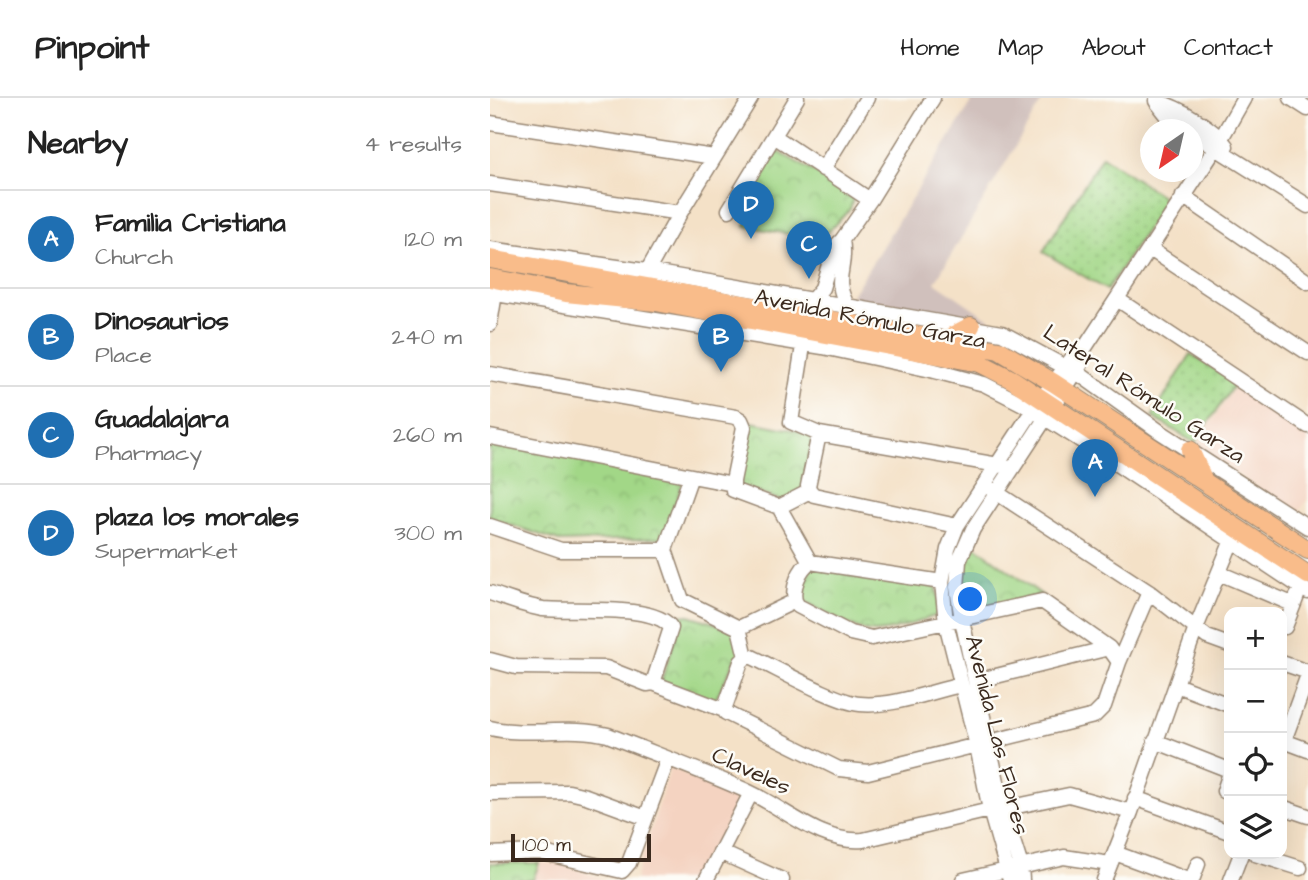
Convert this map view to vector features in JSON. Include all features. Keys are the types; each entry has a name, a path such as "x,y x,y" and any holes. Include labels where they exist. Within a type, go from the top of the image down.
{"main road":[{"name":"Avenida Rómulo Garza","path":"496,255 643,278 796,314 980,363 1204,481 1308,550"},
{"name":"Avenida Rómulo Garza","path":"493,286 649,301 807,339 856,332 946,339 999,350 1049,399 1306,585"},
{"path":"946,339 971,326"},
{"path":"807,339 831,349 856,332"},
{"path":"1190,450 1204,481"}],"street":[{"path":"643,278 751,98"},
{"path":"729,210 797,98"},
{"path":"823,169 867,98"},
{"path":"796,314 815,300 822,288 832,250 870,200 933,98"},
{"name":"Avenida Las Flores","path":"1015,874 997,810 984,744 976,681 957,587 959,561 991,488 998,465 1071,369 1082,363 1084,349 1218,144 1244,98"},
{"path":"1291,98 1308,109"},
{"path":"1155,100 1175,107 1234,158 1308,206"},
{"path":"1155,100 1173,119"},
{"path":"490,123 714,157"},
{"path":"774,135 870,200"},
{"path":"1203,138 1218,144"},
{"path":"490,184 680,213"},
{"path":"1183,197 1308,282"},
{"path":"842,240 844,254 839,283 856,332"},
{"path":"1150,249 1308,353"},
{"path":"490,324 496,255"},
{"name":"Lateral Rómulo Garza","path":"643,278 815,300 971,326 1011,337 1071,369 1190,450 1306,522"},
{"path":"1117,299 1308,426"},
{"path":"807,339 791,422 819,434 1013,468"},
{"path":"831,349 974,381 1000,391 1049,399"},
{"path":"490,374 736,417 744,426 733,490 779,507 810,562"},
{"name":"Avenida Las Flores","path":"984,744 961,685 946,623 942,582 948,549 957,526 1013,468 1049,399"},
{"path":"819,434 808,486 814,495 957,526"},
{"path":"490,437 728,483 733,481"},
{"path":"691,476 665,550 682,600 739,628"},
{"path":"991,488 1149,592 1207,637 1224,643"},
{"path":"779,507 810,491"},
{"path":"490,526 561,550 665,550"},
{"path":"1104,880 1196,628 1234,534"},
{"path":"810,562 942,582"},
{"path":"810,562 801,570 793,596 798,606 865,638 881,638 1039,601 1046,602 1109,648 1119,662"},
{"path":"1219,573 1292,604"},
{"path":"1287,620 1292,604 1306,585"},
{"path":"490,660 516,667 607,668 724,710 848,772 868,772 1094,716 1104,706 1119,662 1149,592"},
{"path":"490,593 523,605 622,610 666,621 671,628 653,683"},
{"path":"739,628 795,601"},
{"path":"739,628 746,657"},
{"path":"976,681 1109,648"},
{"path":"724,710 741,662 746,657 752,657 846,701 863,705 891,702 961,685"},
{"path":"1287,665 1308,673 1287,733"},
{"path":"1176,685 1224,703"},
{"name":"Claveles","path":"490,728 510,732 592,731 751,793 834,837 855,841 1069,795 1133,805 1224,831"},
{"path":"1155,741 1224,768"},
{"path":"1287,745 1308,750"},
{"path":"490,854 539,852 622,871 629,863 668,759"},
{"path":"490,793 569,792 646,818"},
{"path":"706,880 751,793"},
{"path":"1287,809 1308,816"},
{"path":"720,852 782,880"},
{"path":"963,880 1015,874 1064,857 1112,859 1190,880 1198,864"},
{"path":"1231,880 1239,859"},
{"path":"1271,859 1300,868"}],"shaded area":[{"path":"974,98 1044,98 935,282 992,321 851,297"},
{"path":"1237,383 1308,431 1308,498 1298,514 1196,447"},
{"path":"671,767 734,798 736,804 700,880 635,880"},
{"path":"539,863 557,863 605,880 533,880"}],"green space":[{"path":"775,150 818,174 853,199 850,209 820,240 745,226 753,211 747,197"},
{"path":"1102,156 1166,199 1107,290 1043,252"},
{"path":"1191,354 1235,383 1195,443 1152,417"},
{"path":"751,422 814,434 802,492 786,502 736,486"},
{"path":"490,442 685,476 663,538 562,542 490,518"},
{"path":"971,543 1042,595 967,612 964,578"},
{"path":"812,564 863,577 936,586 941,614 884,631 858,629 800,599"},
{"path":"689,615 736,630 743,653 736,658 713,704 660,685 677,633 675,623 680,616"},
{"path":"490,863 539,863 533,880 490,880"}],"place":[{"name":"plaza los morales","path":"751,239"},
{"name":"Guadalajara","path":"809,279"},
{"name":"Dinosaurios","path":"721,372"},
{"name":"Familia Cristiana","path":"1095,497"}]}
